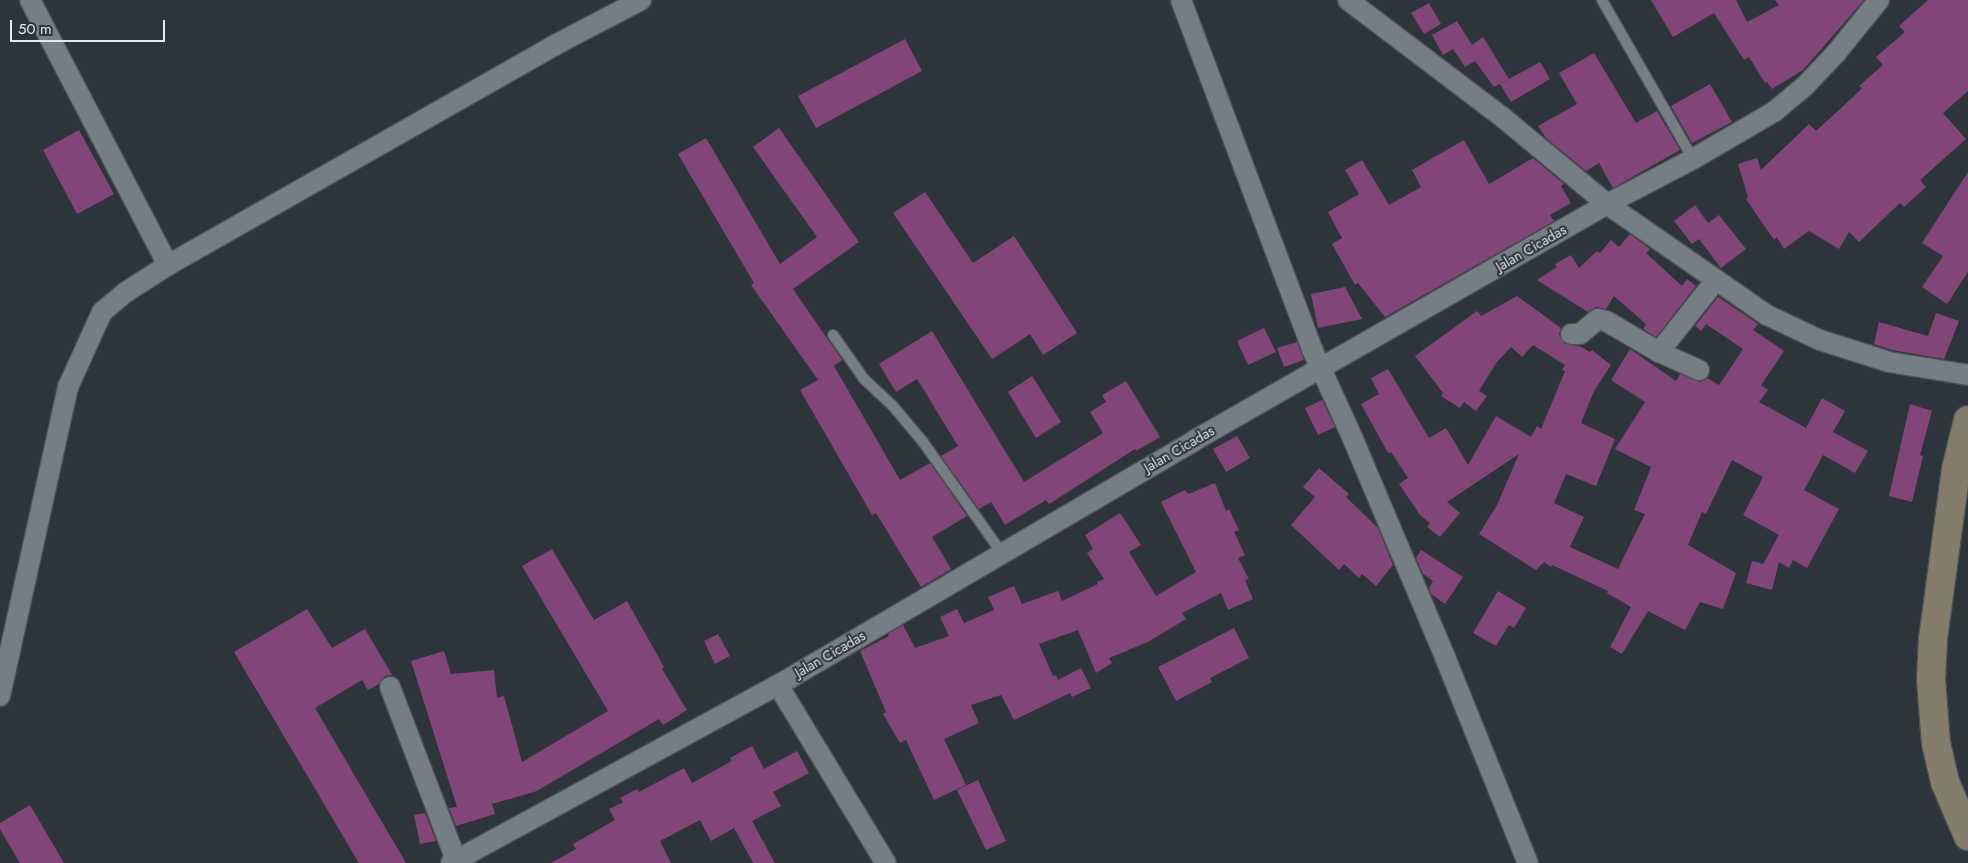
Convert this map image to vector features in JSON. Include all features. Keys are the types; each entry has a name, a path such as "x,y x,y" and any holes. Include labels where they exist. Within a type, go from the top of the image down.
{"main road":[{"path":"1968,420 1956,469 1933,639 1931,680 1936,743 1946,782 1968,836"}],"street":[{"path":"30,0 168,265"},
{"path":"0,696 68,386 102,312 126,292 168,265 555,45 641,0"},
{"path":"1181,0 1261,217 1321,368 1474,726 1528,863"},
{"path":"1348,0 1501,116 1607,204 1767,315 1820,340 1889,362 1968,375"},
{"name":"Jalan Cicadas","path":"453,862 778,685 1321,368 1607,204 1693,159 1775,111 1804,87 1837,52 1879,0"},
{"path":"1659,352 1716,280"},
{"path":"1571,334 1580,334 1598,319 1606,321 1659,352 1699,370"},
{"path":"778,685 886,863"},
{"path":"390,687 453,862"}],"lane":[{"path":"1602,0 1693,159"},
{"path":"833,335 864,379 892,405 923,442 1002,553"}],"building":[{"path":"1651,0 1736,0 1747,22 1779,5 1775,0 1864,0 1803,70 1772,89 1767,82 1765,83 1749,57 1744,60 1714,13 1673,37"},
{"path":"1928,0 1968,0 1968,91 1943,113 1966,139 1920,180 1926,187 1904,207 1900,203 1859,242 1849,232 1839,249 1809,231 1784,249 1777,237 1774,240 1746,199 1748,197 1738,164 1757,158 1761,170 1809,124 1816,131 1862,88 1859,86 1883,65 1876,57 1905,32 1899,26"},
{"path":"1429,3 1441,24 1424,34 1411,13"},
{"path":"1457,21 1472,45 1483,37 1509,79 1494,87 1475,61 1465,67 1453,49 1443,55 1432,35"},
{"path":"905,39 922,71 816,128 798,96"},
{"path":"1594,53 1636,123 1657,111 1680,150 1613,188 1599,163 1586,171 1546,138 1538,126 1577,104 1559,73"},
{"path":"1540,62 1550,79 1511,102 1500,84"},
{"path":"1710,84 1732,122 1692,143 1671,106"},
{"path":"779,128 859,242 793,289 842,360 834,366 900,480 930,463 967,516 932,537 951,569 921,587 876,513 872,515 800,390 818,380 751,285 754,283 678,154 706,138 780,264 817,237 753,147"},
{"path":"79,130 114,194 77,214 43,150"},
{"path":"1464,140 1489,184 1533,158 1564,184 1561,186 1571,203 1550,215 1554,221 1385,317 1358,283 1355,285 1332,244 1342,238 1328,212 1359,194 1345,170 1362,160 1389,205 1421,187 1412,170"},
{"path":"1968,172 1968,272 1947,304 1922,287 1943,256 1922,243"},
{"path":"925,192 973,263 1014,236 1077,333 1043,355 1030,334 992,359 893,213"},
{"path":"1695,205 1708,223 1719,215 1746,249 1721,268 1699,239 1692,244 1674,221"},
{"path":"1630,234 1650,249 1646,253 1682,286 1687,279 1696,286 1656,337 1643,329 1646,324 1614,296 1606,309 1596,307 1588,312 1537,280 1557,267 1555,264 1571,255 1579,268 1597,251 1600,253 1611,240 1619,247"},
{"path":"1345,287 1362,319 1318,328 1311,294"},
{"path":"1517,296 1561,328 1559,334 1565,344 1579,346 1590,352 1592,350 1611,365 1594,391 1581,423 1615,439 1596,486 1566,474 1554,503 1584,517 1570,547 1618,569 1645,514 1634,510 1651,467 1615,449 1645,402 1611,380 1630,349 1676,381 1680,374 1700,382 1707,378 1719,385 1743,349 1706,324 1701,331 1695,326 1718,297 1758,324 1753,330 1784,351 1761,385 1768,390 1759,402 1806,428 1822,398 1845,411 1833,432 1868,451 1855,473 1823,455 1804,490 1839,509 1807,568 1793,560 1789,568 1779,562 1772,590 1746,583 1752,561 1763,564 1779,535 1743,515 1763,477 1732,460 1706,514 1702,512 1688,545 1736,573 1723,609 1700,602 1685,630 1648,611 1622,654 1610,647 1631,607 1607,593 1608,591 1552,565 1551,567 1544,562 1536,570 1479,534 1497,505 1519,454 1447,502 1460,513 1440,537 1427,527 1430,523 1420,515 1399,484 1408,478 1391,452 1388,453 1361,404 1379,394 1371,378 1388,369 1429,438 1446,428 1468,465 1496,416 1531,437 1537,426 1541,429 1565,371 1562,370 1565,365 1533,345 1522,357 1511,347 1496,363 1479,391 1487,396 1476,411 1464,402 1460,408 1441,396 1443,393 1415,356 1477,311 1481,316"},
{"path":"1936,313 1959,321 1944,359 1892,350 1874,344 1879,322 1928,336"},
{"path":"1264,328 1276,352 1248,365 1237,341"},
{"path":"932,331 1024,482 1103,433 1090,412 1106,402 1102,395 1126,381 1160,437 1136,451 1135,449 1049,504 1046,500 1005,525 991,502 979,509 941,456 958,446 917,379 896,392 879,364"},
{"path":"1297,342 1304,360 1284,367 1277,348"},
{"path":"1032,376 1061,422 1036,438 1008,392"},
{"path":"1322,400 1335,427 1318,435 1305,408"},
{"path":"1910,404 1932,411 1920,455 1923,456 1912,502 1889,496"},
{"path":"1237,436 1250,458 1226,472 1213,449"},
{"path":"1319,468 1349,494 1346,497 1378,528 1393,565 1376,586 1362,574 1359,578 1344,564 1339,570 1291,525 1315,497 1303,487"},
{"path":"1215,483 1226,511 1229,509 1239,530 1234,532 1245,555 1238,558 1249,579 1245,580 1253,599 1228,610 1221,593 1182,613 1186,619 1148,642 1109,658 1112,663 1096,673 1078,630 1039,644 1053,676 1056,675 1058,680 1081,668 1091,688 1072,697 1070,693 1014,720 1001,695 971,705 979,723 944,739 966,785 934,800 906,740 900,743 883,714 886,712 860,651 889,636 888,634 903,625 915,648 949,636 940,617 957,609 964,623 994,610 988,597 1014,586 1022,604 1058,591 1062,601 1098,584 1097,582 1104,579 1087,553 1093,549 1085,535 1120,513 1141,545 1129,552 1156,596 1196,572 1161,502 1185,490 1188,494"},
{"path":"552,549 594,620 627,601 664,667 662,669 687,710 663,725 659,719 537,791 492,804 495,814 456,826 449,808 457,807 411,661 444,651 451,674 494,670 497,698 504,696 522,762 608,711 522,566"},
{"path":"1421,550 1463,577 1445,604 1431,594 1429,588 1433,581 1423,574 1416,558"},
{"path":"1498,591 1526,608 1514,628 1509,625 1496,646 1473,633"},
{"path":"307,609 332,648 365,629 392,675 385,676 379,684 368,690 362,680 315,708 406,863 359,863 234,652"},
{"path":"1234,628 1249,658 1210,678 1212,682 1176,701 1158,667"},
{"path":"718,634 730,656 715,664 704,641"},
{"path":"752,746 764,769 797,751 809,773 773,792 781,806 752,821 775,863 753,863 734,828 711,841 700,820 660,841 671,863 551,863 576,849 573,844 615,820 609,809 623,802 620,798 637,789 639,792 684,768 692,783 732,761 730,758"},
{"path":"978,780 1006,841 986,850 957,790"},
{"path":"30,805 64,863 20,863 0,829 0,823"},
{"path":"425,813 436,841 420,844 414,815"}]}
